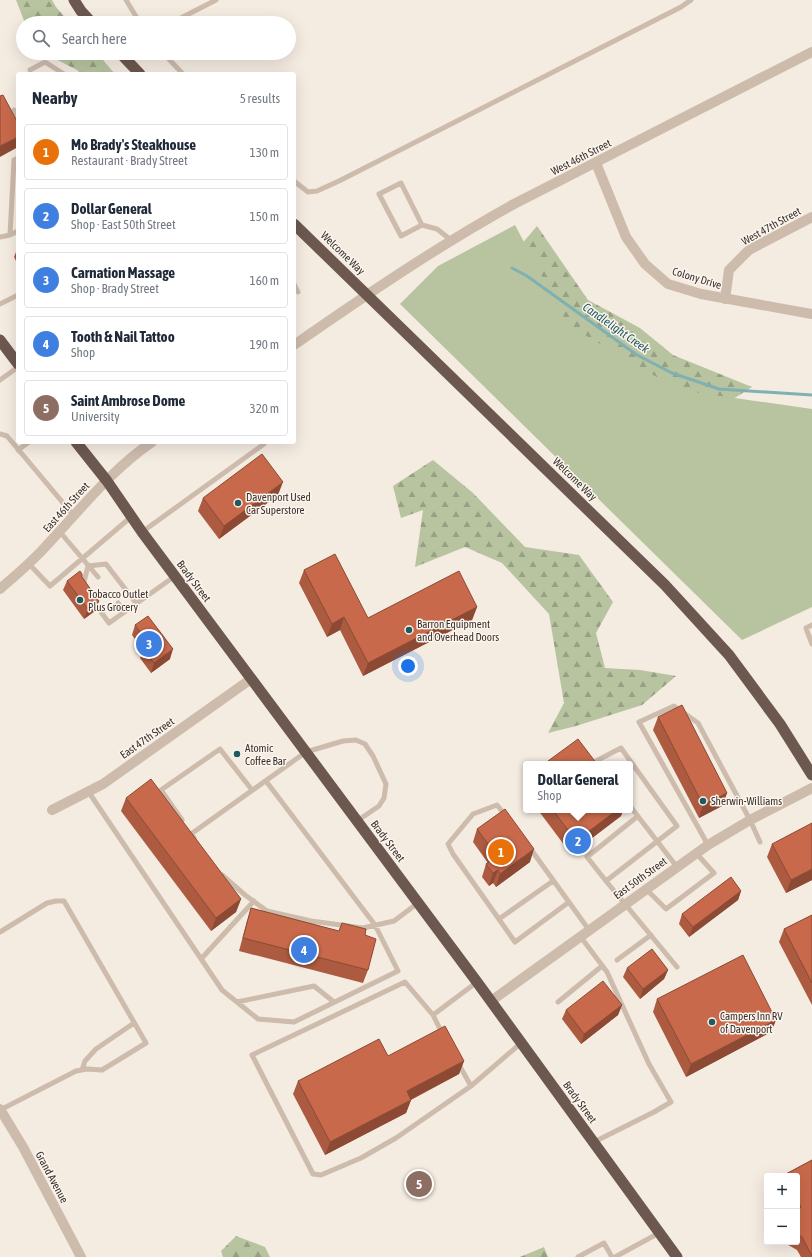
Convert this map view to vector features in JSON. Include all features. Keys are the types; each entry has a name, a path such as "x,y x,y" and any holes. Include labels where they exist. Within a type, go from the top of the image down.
{"highway":[{"path":"74,0 86,16"},
{"path":"127,60 138,72"},
{"name":"Welcome Way","path":"296,226 665,585 729,655 780,724 812,775"},
{"path":"0,340 16,361"},
{"name":"Brady Street","path":"78,444 107,481 174,576 477,982 677,1257"}],"street":[{"name":"West 46th Street","path":"368,295 451,240 514,204 812,52"},
{"name":"Colony Drive","path":"596,163 626,237 645,264 668,284 701,294 812,314"},
{"name":"West 47th Street","path":"725,299 729,270 749,250 812,217"},
{"path":"296,343 368,295"},
{"name":"East 46th Street","path":"0,589 29,564 121,466 149,444"},
{"name":"East 47th Street","path":"52,810 103,784 251,679"},
{"name":"East 50th Street","path":"491,1001 708,845 750,820 812,788"},
{"name":"Grand Avenue","path":"0,1110 23,1147 81,1257"}],"lane":[{"path":"126,0 136,16"},
{"path":"184,16 215,0"},
{"path":"296,183 308,192 317,191 339,181 681,7 691,0"},
{"path":"170,60 181,72"},
{"path":"31,72 30,70 45,62 61,72"},
{"path":"14,110 16,114"},
{"path":"10,235 14,160 16,159"},
{"path":"422,225 401,183 379,194 401,236 422,225 437,229 451,240"},
{"path":"0,237 16,232"},
{"path":"296,288 298,292"},
{"path":"0,304 16,296"},
{"path":"0,380 16,368"},
{"path":"0,434 7,436 74,516"},
{"path":"18,450 26,444"},
{"path":"142,532 264,444"},
{"path":"29,564 50,586 131,517"},
{"path":"60,532 98,578"},
{"path":"88,566 106,564 136,603"},
{"path":"87,592 82,585 88,566"},
{"path":"91,598 109,622 174,576"},
{"path":"118,603 124,612"},
{"path":"812,625 806,628 812,644"},
{"path":"708,845 639,722 674,706 698,723 750,820 760,842"},
{"path":"191,834 306,752 343,741 356,740 365,744 374,756 386,784 384,798 379,806 357,821"},
{"path":"596,761 620,748 630,761"},
{"path":"183,822 161,790 220,749 252,790"},
{"path":"606,881 677,826 633,766"},
{"path":"88,791 222,990 258,1019 294,1022 398,971 375,925 266,781"},
{"path":"510,821 497,805 473,814 448,844 453,854 515,942 569,902"},
{"path":"633,810 677,867"},
{"path":"638,816 587,857 677,967"},
{"path":"187,828 196,840"},
{"path":"527,843 589,930"},
{"path":"646,889 666,910 714,873 696,853"},
{"path":"217,869 221,875 267,911 311,921 363,928 394,921 418,903"},
{"path":"499,918 553,880"},
{"path":"0,932 47,903 64,901 146,1043 102,1070 87,1069 76,1071 0,1110"},
{"path":"201,960 254,901"},
{"path":"617,960 651,935"},
{"path":"580,936 607,972 650,1064 671,1102 594,1142"},
{"path":"558,1002 602,966"},
{"path":"446,1040 433,1015 405,982 252,1055 313,1174 321,1175 361,1158 396,1138 470,1086 521,1043"},
{"path":"433,1015 477,982"},
{"path":"237,1002 314,986 334,1002"},
{"path":"82,1070 85,1061 96,1049 134,1023"},
{"path":"457,1060 470,1086"},
{"path":"615,1257 659,1232"},
{"path":"578,1257 604,1243 612,1257"}],"green space":[{"path":"16,0 52,0 64,16 22,16"},
{"path":"58,60 103,60 113,72 79,72"},
{"path":"515,225 568,325 679,390 812,409 812,607 742,640 400,304 438,266"},
{"path":"537,226 588,300 640,328 673,355 752,387 708,415 486,286"},
{"path":"433,460 473,493 525,547 579,555 613,602 596,633 605,668 640,670 676,676 642,705 576,726 548,733 564,703 549,614 502,563 465,547 415,567 423,510 401,518 393,486"},
{"path":"236,1236 265,1247 270,1257 223,1257 221,1251"},
{"path":"544,1247 548,1257 520,1257"}],"building":[{"path":"3,95 16,119 16,138 0,146 0,96"},
{"name":"Davenport Used Car Superstore","path":"262,454 283,482 224,526 203,498"},
{"path":"335,554 368,618 459,571 477,607 368,663 344,617 332,624 304,570"},
{"path":"80,571 82,577 99,601 88,609 67,581"},
{"path":"148,616 173,649 154,663 143,649 149,644 135,625"},
{"path":"682,705 727,793 703,805 658,717"},
{"path":"578,739 595,761 548,761"},
{"path":"151,779 241,899 216,918 126,798"},
{"path":"505,809 534,849 500,874 498,870 493,873 486,864 497,856 477,829"},
{"path":"555,813 613,813 576,841"},
{"path":"812,823 812,869 791,880 772,844"},
{"path":"731,877 741,891 693,927 682,914"},
{"path":"251,908 339,931 342,923 366,929 365,935 376,939 368,970 243,938"},
{"path":"812,915 812,983 784,929"},
{"path":"652,949 668,970 643,989 627,968"},
{"name":"Campers Inn RV of Davenport","path":"743,955 776,1020 691,1064 657,999"},
{"path":"603,981 622,1005 584,1034 566,1010"},
{"path":"445,1026 464,1061 407,1091 411,1100 330,1142 298,1081 379,1039 388,1056"},
{"path":"812,1160 812,1256 800,1236 800,1173 788,1173"}],"waterway":[{"name":"Candlelight Creek","path":"512,268 527,276 637,355 672,373 719,389 812,395"}],"place":[{"name":"Davenport Used Car Superstore","path":"238,503"},
{"name":"Tobacco Outlet Plus Grocery","path":"80,600"},
{"name":"Barron Equipment and Overhead Doors","path":"409,630"},
{"name":"Carnation Massage","path":"149,644"},
{"name":"Atomic Coffee Bar","path":"237,754"},
{"name":"Sherwin-Williams","path":"703,801"},
{"name":"Dollar General","path":"578,841"},
{"name":"Mo Brady's Steakhouse","path":"501,852"},
{"name":"Tooth & Nail Tattoo","path":"304,950"},
{"name":"Campers Inn RV of Davenport","path":"712,1022"},
{"name":"Saint Ambrose Dome","path":"419,1184"}]}
